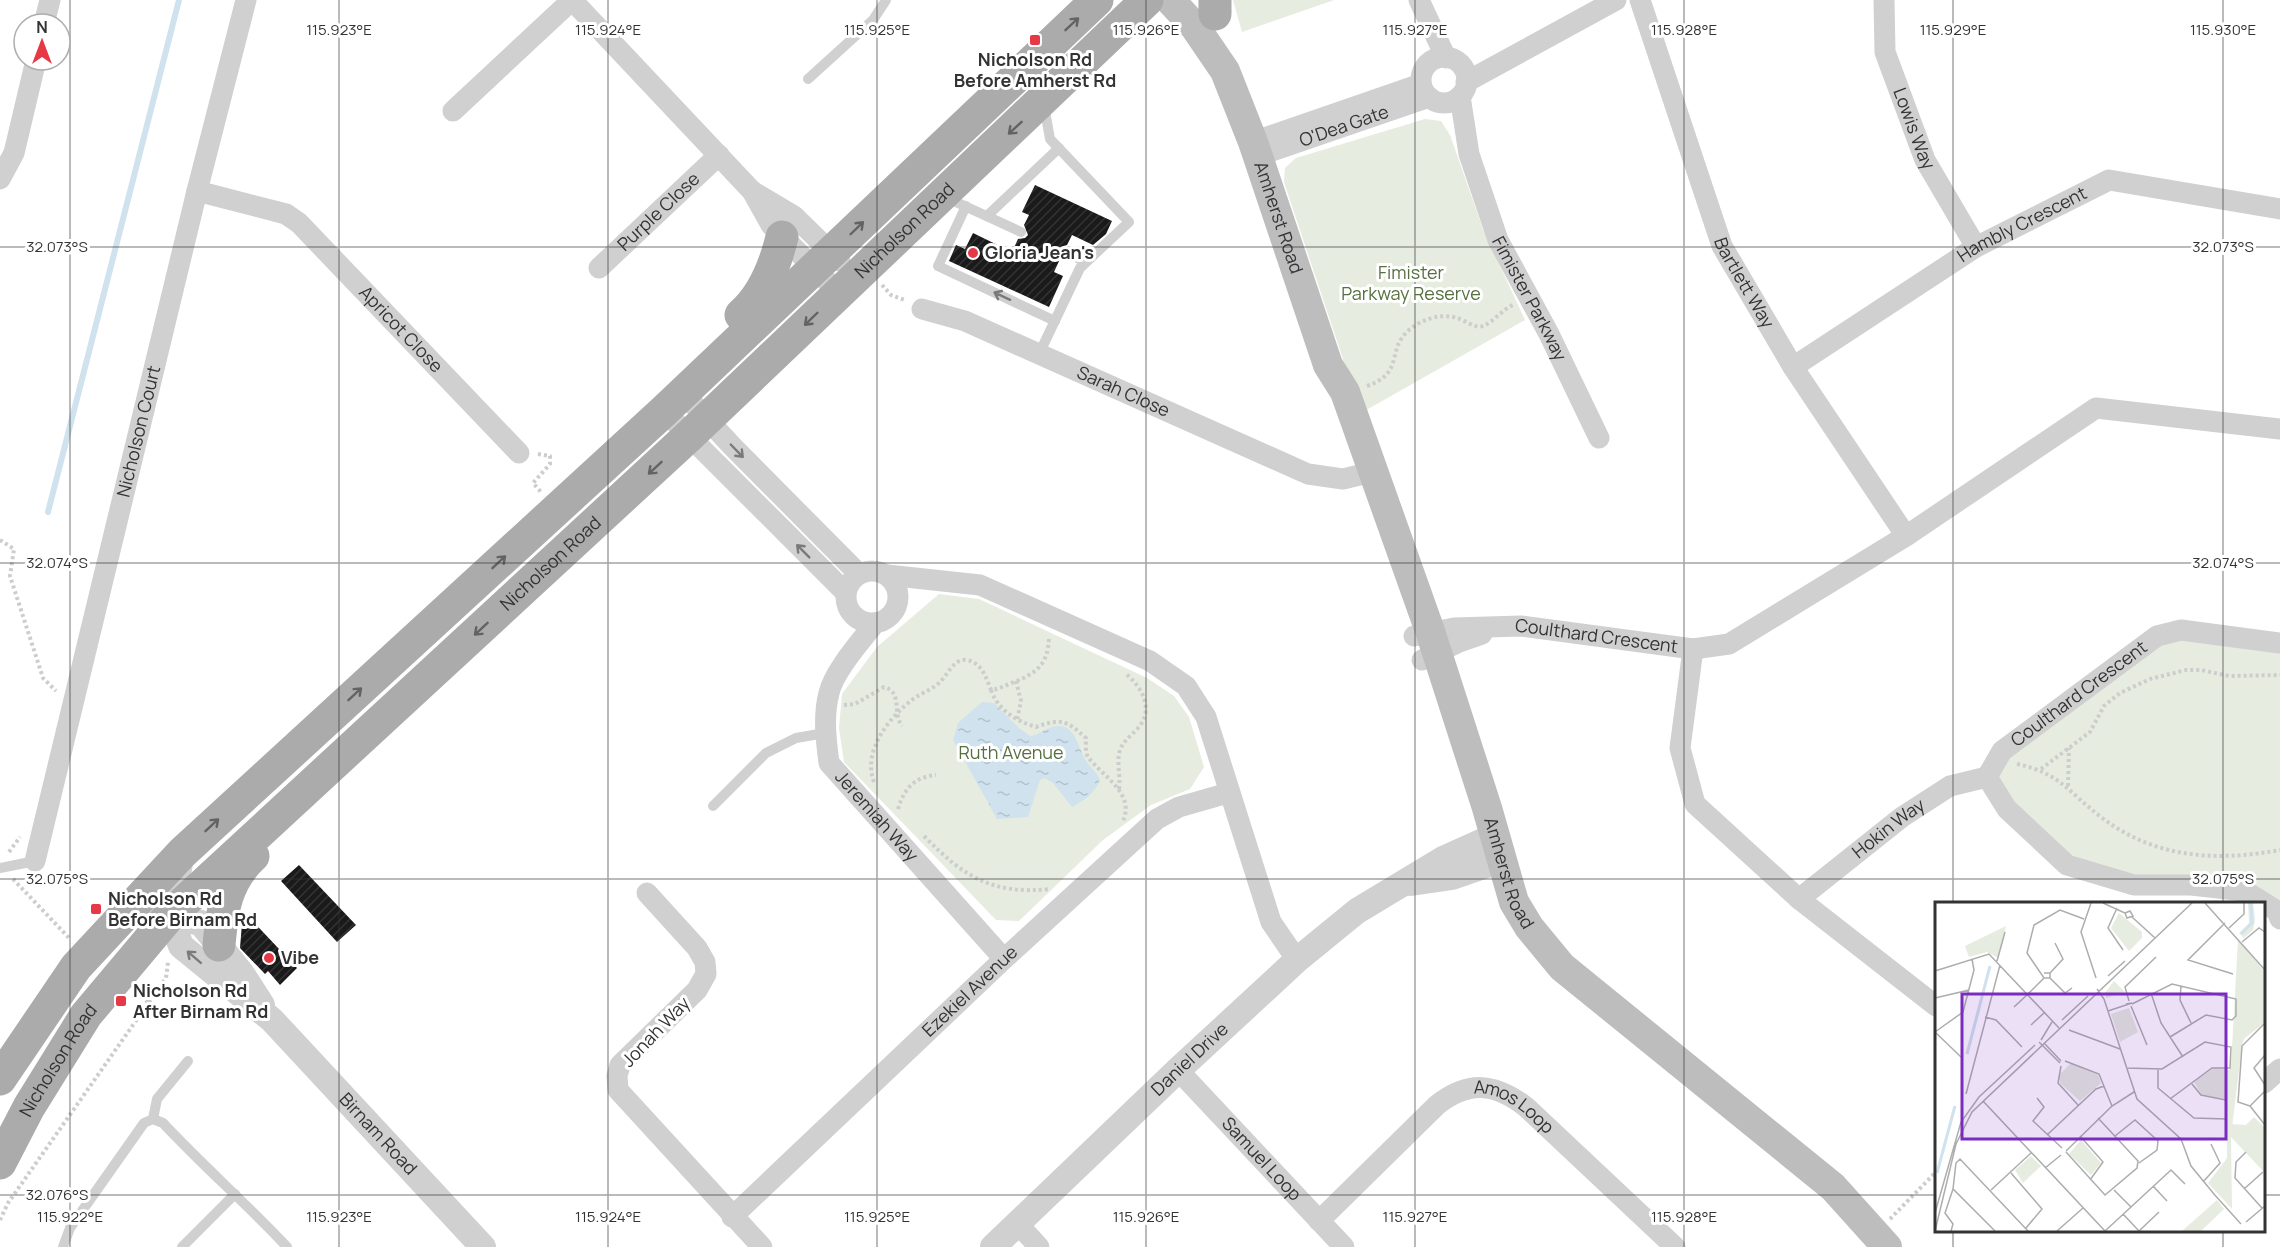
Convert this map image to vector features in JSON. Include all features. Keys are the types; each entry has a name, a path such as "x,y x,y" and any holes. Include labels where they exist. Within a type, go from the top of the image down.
{"main road":[{"name":"Nicholson Road","path":"8,1066 76,967 182,853 674,402 1097,0"},
{"name":"Nicholson Road","path":"0,1163 29,1107 86,1015 171,915 698,427 954,201 1044,100 1147,0"},
{"name":"Amherst Road","path":"1170,0 1195,27 1225,71 1255,149 1328,365 1330,395 1364,474 1426,645 1474,813 1514,902 1529,927 1562,967 1833,1187 1879,1240"},
{"name":"Amherst Road","path":"1212,5 1226,42 1225,71"},
{"path":"674,402 693,357 756,302 771,273 782,237"},
{"path":"219,945 222,914 236,872 440,683 452,657"}],"street":[{"name":"Nicholson Court","path":"35,861 197,190 246,0"},
{"path":"453,111 572,0 752,190 771,225 782,237 823,260 858,284"},
{"path":"1444,81 1520,51 1616,0"},
{"name":"Bartlett Way","path":"1640,0 1722,246 1793,367 1906,536"},
{"name":"Lowis Way","path":"1884,0 1885,52 1925,160 1976,248"},
{"name":"Fimister Parkway","path":"1422,8 1444,81 1498,240 1599,438"},
{"path":"0,179 14,153 33,72"},
{"name":"O'Dea Gate","path":"1255,149 1444,81"},
{"name":"Purple Close","path":"599,268 719,155"},
{"name":"Hambly Crescent","path":"1793,367 1976,248 2109,180 2280,209"},
{"name":"Apricot Close","path":"197,190 286,214 298,223 519,453"},
{"path":"752,190 794,216 823,260"},
{"name":"Sarah Close","path":"922,309 965,321 1308,474 1330,479 1364,474"},
{"path":"674,402 845,592 855,616 864,622 875,623 892,615 899,600 897,586 887,575"},
{"name":"Coulthard Crescent","path":"1426,645 1500,628 1521,626 1693,650 1729,644 1906,536 2096,408 2280,429"},
{"path":"698,427 732,446 858,573"},
{"path":"845,592 850,580 858,573 876,571 887,575 980,585 1150,661 1185,686 1206,717 1228,793 1271,922 1297,960"},
{"path":"899,600 938,579"},
{"name":"Jeremiah Way","path":"852,652 855,616"},
{"name":"Jeremiah Way","path":"875,623 852,652 829,692 825,733 829,763 1004,959"},
{"name":"Coulthard Crescent","path":"1987,777 2002,751 2157,636 2181,630 2280,643"},
{"name":"Coulthard Crescent","path":"1693,650 1680,748 1695,804 1799,899 1935,1005"},
{"path":"1987,777 2007,809 2067,865 2133,885 2191,885 2245,891 2263,902"},
{"name":"Hokin Way","path":"1799,899 1902,817 1950,786 1987,777"},
{"name":"Ezekiel Avenue","path":"732,1217 1004,959 1157,819 1179,807 1228,793"},
{"name":"Daniel Drive","path":"993,1247 1297,960 1357,911 1395,885 1452,877 1491,851"},
{"name":"Birnam Road","path":"182,853 171,915 181,946 272,1020 483,1247"},
{"name":"Jonah Way","path":"647,893 697,948 705,962 706,974 697,990 620,1065 617,1076 618,1090 732,1217 762,1247"},
{"path":"2265,904 2277,911 2280,919"},
{"name":"Birnam Road","path":"8,1066 48,1028 89,973 137,917 153,913 201,923 242,974 272,1020"},
{"path":"2265,1082 2280,1069"},
{"name":"Samuel Loop","path":"1178,1070 1344,1247"},
{"name":"Amos Loop","path":"1319,1221 1437,1106 1464,1090 1481,1087 1508,1094 1526,1107 1676,1247"},
{"path":"1018,1224 1039,1247"}],"lane":[{"path":"808,79 873,20 885,0"},
{"path":"1039,354 1080,268 1129,222 1050,139 1044,100"},
{"path":"987,216 1059,148"},
{"path":"1021,232 954,201 938,266 1055,321"},
{"path":"1064,252 1086,262"},
{"path":"713,806 766,753 796,738 825,733"},
{"path":"4,867 35,861"},
{"path":"153,1119 157,1099 188,1061"},
{"path":"153,1119 163,1124 287,1247"},
{"path":"63,1247 70,1228 144,1123 153,1119"},
{"path":"182,1247 235,1194"}],"path":[{"path":"858,284 922,309"},
{"path":"1363,387 1383,380 1391,370 1398,345 1408,331 1422,321 1439,316 1456,317 1478,326 1484,326 1501,311 1529,297"},
{"path":"519,453 550,456 550,464 533,483 545,496"},
{"path":"0,540 14,549 10,576 43,678 49,687 57,692 75,697"},
{"path":"1041,635 1058,642"},
{"path":"992,690 1027,677 1043,666 1048,656 1049,638"},
{"path":"879,788 873,779 872,754 882,734 912,700 939,683 959,661 966,660 982,668 998,703 1017,720 1036,727 1056,721 1077,729 1086,738 1089,758 1119,789 1127,807 1124,821 1119,826"},
{"path":"1119,670 1128,675 1146,700 1145,717 1138,728 1127,737 1119,752 1119,789"},
{"path":"2280,675 2229,676 2201,670 2186,670 2150,679 2120,693 2104,706 2090,732 2042,769 2068,787 2102,819 2131,837 2161,850 2221,856 2280,850"},
{"path":"1016,681 1021,701 1017,720"},
{"path":"828,703 855,704 884,687 891,689 895,695 896,716 902,726"},
{"path":"2068,787 2070,748"},
{"path":"898,809 902,794 911,783 936,775"},
{"path":"891,802 902,814"},
{"path":"918,831 952,865 987,885 1010,890 1055,888"},
{"path":"4,867 16,884 74,943"},
{"path":"0,1220 8,1203 166,978 169,962"},
{"path":"1879,1240 1935,1173"}],"green space":[{"path":"1233,0 1334,0 1242,32"},
{"name":"Fimister Parkway Reserve","path":"1425,119 1441,121 1450,135 1483,229 1525,320 1361,413 1284,182 1285,168 1296,158"},
{"name":"Ruth Avenue","path":"939,594 979,599 1147,678 1174,696 1189,717 1204,767 1190,789 1151,805 1103,840 1019,921 996,920 844,762 839,728 842,694 877,647"},
{"path":"2178,638 2280,652 2280,912 2245,888 2133,882 2068,862 1992,777 2004,754 2158,645"}],"water":[{"path":"982,702 994,703 1030,736 1060,726 1071,731 1086,761 1100,780 1092,793 1072,807 1053,783 1045,778 1040,780 1028,817 997,819 953,740 958,723"}],"building":[{"path":"1035,185 1112,221 1106,234 1093,245 1072,235 1067,245 1057,248 1060,259 1054,272 1063,276 1049,307 949,261 956,245 965,249 973,233 1012,252 1018,239 1028,235 1024,225 1029,215 1022,212"},
{"path":"299,865 356,925 337,942 281,881"},
{"name":"Vibe","path":"243,911 297,968 280,985 268,971 265,974 240,948"}],"waterway":[{"path":"48,512 179,0"}],"place":[{"name":"Nicholson Rd Before Amherst Rd","path":"1035,40"},
{"name":"Gloria Jean's","path":"973,253"},
{"name":"Nicholson Rd Before Birnam Rd","path":"96,909"},
{"name":"Vibe","path":"269,958"},
{"name":"Nicholson Rd After Birnam Rd","path":"121,1001"}]}
